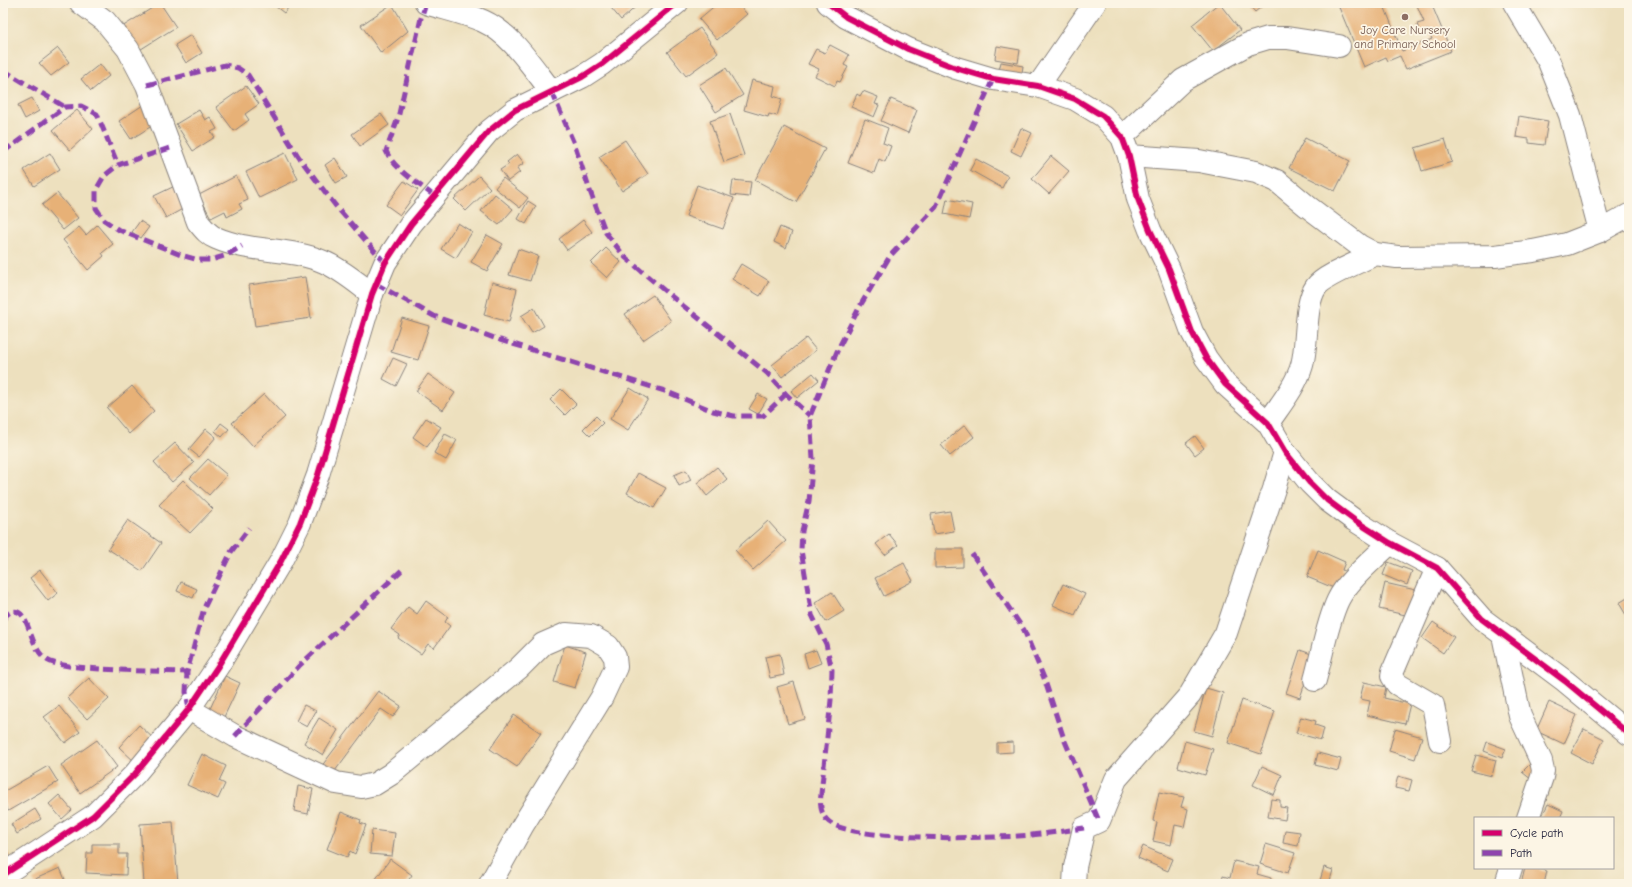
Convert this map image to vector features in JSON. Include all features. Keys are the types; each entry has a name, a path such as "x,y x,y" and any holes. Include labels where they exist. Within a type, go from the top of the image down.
{"street":[{"path":"81,3 105,21 128,49 147,85 198,222 206,232 215,238 242,246 299,254 324,262 343,273 372,294"},
{"path":"426,3 484,22 505,36 523,55 552,92"},
{"path":"3,874 93,816 135,774 189,709 218,666 277,568 300,523 318,475 372,294 385,263 411,224 489,131 515,110 582,77 602,64 677,3"},
{"path":"828,3 844,10 908,49 956,68 993,79 1038,86 1075,100 1103,116 1125,146 1138,199 1150,230 1169,269 1192,332 1206,358 1225,384 1268,424 1285,452 1327,500 1354,520 1390,543 1437,568 1482,619 1565,681 1629,734"},
{"path":"1038,86 1095,3"},
{"path":"1514,3 1550,62 1570,115 1600,231"},
{"path":"1125,146 1182,80 1248,44 1268,38 1287,38 1339,46"},
{"path":"1125,146 1256,172 1277,181 1360,246 1375,254 1397,257 1495,256 1533,251 1567,244 1600,231 1629,215"},
{"path":"1268,424 1298,378 1303,363 1311,300 1316,286 1325,278 1375,254"},
{"path":"1074,884 1084,828 1099,821 1116,779 1190,695 1226,633 1285,452"},
{"path":"1315,680 1332,615 1338,599 1346,588 1390,543"},
{"path":"1437,568 1392,671 1392,676 1397,684 1433,705 1440,741"},
{"path":"189,709 235,736 336,783 361,787 375,784 391,774 508,677 543,644 566,634 591,636 603,642 616,657 616,667 602,697 523,825 490,884"},
{"path":"1503,635 1520,716 1541,761 1543,770 1528,817"},
{"path":"1506,884 1510,869"}],"building":[{"path":"160,3 176,27 138,51 122,27"},
{"path":"271,3 292,3 284,13"},
{"path":"607,3 640,3 621,20"},
{"path":"718,3 737,3 747,14 717,40 699,19"},
{"path":"1219,3 1240,30 1213,51 1192,25"},
{"path":"1247,3 1266,3 1255,12"},
{"name":"Joy Care Nursery and Primary School","path":"1342,3 1383,3 1402,51 1432,39 1428,30 1420,33 1417,24 1424,22 1416,3 1431,3 1451,51 1406,69 1400,56 1388,61 1386,57 1364,67 1338,5"},
{"path":"392,4 408,31 381,53 361,25"},
{"path":"700,28 718,53 686,76 667,52"},
{"path":"191,35 202,53 186,63 175,45"},
{"path":"830,45 849,55 844,65 848,67 840,82 837,81 835,86 815,76 819,69 808,64 816,49 825,53"},
{"path":"997,46 1020,50 1018,63 995,59"},
{"path":"58,48 69,62 51,76 39,63"},
{"path":"1001,62 1023,66 1021,79 998,75"},
{"path":"100,64 109,76 91,91 81,79"},
{"path":"726,68 743,95 716,112 699,85"},
{"path":"752,80 775,86 773,96 782,99 777,116 769,114 768,117 744,110"},
{"path":"246,86 259,104 245,114 249,120 234,131 216,107"},
{"path":"863,91 878,97 875,104 879,105 874,117 851,107 857,94 860,96"},
{"path":"32,98 39,111 25,119 18,105"},
{"path":"891,99 917,110 908,133 881,121"},
{"path":"143,105 155,124 131,139 119,121"},
{"path":"77,110 93,129 70,150 53,130"},
{"path":"199,110 205,120 210,117 217,129 211,132 215,137 193,151 176,124"},
{"path":"381,114 389,125 360,146 352,134"},
{"path":"730,114 744,155 724,162 710,121"},
{"path":"1519,116 1548,121 1544,145 1529,143 1529,139 1516,137"},
{"path":"865,119 888,128 883,143 891,146 885,162 879,159 874,173 848,163"},
{"path":"784,127 825,149 796,202 755,180"},
{"path":"1021,128 1032,133 1021,156 1011,151"},
{"path":"1305,138 1350,161 1335,191 1289,168"},
{"path":"1445,139 1452,162 1422,171 1415,148"},
{"path":"625,140 648,174 622,191 599,157"},
{"path":"50,153 60,169 34,186 24,170"},
{"path":"285,153 298,179 259,198 246,172"},
{"path":"517,154 524,163 517,168 520,172 508,181 500,170 509,164 507,162"},
{"path":"1051,156 1069,171 1049,194 1032,179"},
{"path":"335,158 347,177 336,183 325,165"},
{"path":"976,159 1008,176 1002,188 970,170"},
{"path":"236,176 248,200 239,204 242,209 227,217 225,211 211,218 199,195"},
{"path":"479,176 490,188 466,211 454,199"},
{"path":"503,178 528,198 520,208 495,188"},
{"path":"733,180 751,182 749,197 731,195"},
{"path":"404,181 418,190 400,215 386,205"},
{"path":"179,184 190,205 166,218 154,196"},
{"path":"697,185 734,198 723,229 686,216"},
{"path":"57,193 78,218 63,230 42,205"},
{"path":"495,194 513,209 499,225 481,211"},
{"path":"947,199 972,204 969,219 944,214"},
{"path":"528,201 536,206 526,224 518,219"},
{"path":"583,220 592,232 567,250 559,239"},
{"path":"140,221 149,227 141,238 132,232"},
{"path":"458,223 472,232 456,258 441,249"},
{"path":"97,225 113,244 102,253 104,256 88,270 63,240 79,227 86,235"},
{"path":"780,227 792,232 786,248 774,242"},
{"path":"487,235 503,244 487,271 471,262"},
{"path":"606,248 621,262 607,278 591,263"},
{"path":"518,249 538,256 530,281 509,275"},
{"path":"741,264 769,281 760,296 732,279"},
{"path":"305,277 311,318 255,326 249,285"},
{"path":"492,282 517,289 509,322 484,315"},
{"path":"653,295 671,321 643,340 625,314"},
{"path":"534,308 544,326 532,333 521,316"},
{"path":"402,318 429,326 418,360 391,352"},
{"path":"806,338 816,350 782,377 772,365"},
{"path":"393,358 407,364 396,386 383,379"},
{"path":"813,373 819,380 797,398 791,391"},
{"path":"428,374 455,393 443,410 416,391"},
{"path":"132,386 154,411 129,434 107,408"},
{"path":"630,388 648,399 628,430 610,419"},
{"path":"561,389 576,404 565,415 550,400"},
{"path":"264,394 285,417 253,446 232,423"},
{"path":"758,394 767,399 758,414 749,409"},
{"path":"596,416 603,423 590,436 583,429"},
{"path":"426,418 441,427 427,447 413,437"},
{"path":"221,423 229,429 222,437 215,431"},
{"path":"965,425 974,437 950,456 941,445"},
{"path":"206,429 216,437 199,457 189,449"},
{"path":"445,434 457,440 446,460 434,453"},
{"path":"1195,436 1204,448 1195,455 1186,443"},
{"path":"175,443 194,463 172,482 154,462"},
{"path":"208,459 227,475 209,495 190,478"},
{"path":"717,467 727,479 707,496 697,483"},
{"path":"686,470 691,480 679,486 674,475"},
{"path":"638,473 666,488 654,508 627,493"},
{"path":"183,480 213,509 190,533 159,505"},
{"path":"950,511 954,531 934,534 931,514"},
{"path":"128,520 161,543 142,571 108,549"},
{"path":"768,521 786,541 753,570 735,550"},
{"path":"889,534 898,545 885,555 876,544"},
{"path":"935,549 963,549 963,567 935,568"},
{"path":"1318,550 1345,562 1342,570 1349,573 1341,591 1307,577"},
{"path":"1388,562 1412,571 1407,585 1383,575"},
{"path":"904,563 913,581 884,596 875,578"},
{"path":"40,570 58,593 48,601 30,578"},
{"path":"181,582 197,589 193,598 177,591"},
{"path":"1385,583 1420,591 1414,617 1379,609"},
{"path":"1063,584 1085,594 1075,615 1053,605"},
{"path":"832,592 844,611 826,622 815,603"},
{"path":"1629,597 1629,620 1619,603"},
{"path":"426,601 448,617 445,622 450,626 434,648 428,644 421,654 398,638 400,635 391,629 408,607 417,614"},
{"path":"1433,622 1454,637 1443,653 1422,638"},
{"path":"565,645 586,652 575,688 554,682"},
{"path":"816,650 821,663 808,668 804,654"},
{"path":"1300,650 1314,655 1300,698 1286,693"},
{"path":"780,654 784,675 770,678 765,657"},
{"path":"225,676 240,683 224,717 209,711"},
{"path":"89,678 109,699 87,719 67,698"},
{"path":"794,682 805,719 788,724 777,687"},
{"path":"1364,682 1386,687 1384,698 1410,704 1405,724 1367,715 1370,701 1360,699"},
{"path":"1206,688 1223,693 1212,736 1194,731"},
{"path":"378,691 401,706 393,717 381,709 332,775 321,767"},
{"path":"1242,700 1275,711 1261,754 1228,743"},
{"path":"1549,702 1577,715 1564,744 1536,731"},
{"path":"304,705 316,711 307,727 296,721"},
{"path":"59,706 80,732 65,743 44,717"},
{"path":"514,715 541,733 517,767 490,749"},
{"path":"1301,717 1316,721 1315,725 1324,728 1321,740 1296,733"},
{"path":"319,718 338,730 323,755 304,743"},
{"path":"139,725 156,741 136,763 119,747"},
{"path":"1395,729 1422,737 1415,759 1389,751"},
{"path":"1584,729 1604,739 1592,764 1571,753"},
{"path":"97,740 117,767 80,793 61,765"},
{"path":"1185,741 1213,749 1205,775 1178,767"},
{"path":"1013,742 1013,752 997,753 997,743"},
{"path":"1487,742 1506,749 1502,758 1484,751"},
{"path":"1318,753 1341,759 1338,771 1315,765"},
{"path":"202,754 226,766 219,781 225,784 218,799 187,785"},
{"path":"1476,755 1496,760 1492,776 1471,771"},
{"path":"1531,763 1540,771 1532,780 1522,772"},
{"path":"48,766 58,782 8,811 3,802 3,792"},
{"path":"1262,766 1282,775 1274,795 1253,785"},
{"path":"1398,776 1412,780 1409,791 1395,788"},
{"path":"298,786 313,789 308,814 294,811"},
{"path":"1159,792 1184,797 1181,807 1188,809 1184,827 1175,825 1171,845 1153,841 1157,822 1153,821"},
{"path":"59,795 72,810 62,819 49,804"},
{"path":"1271,799 1280,800 1280,807 1287,808 1285,820 1268,817"},
{"path":"1548,804 1563,811 1560,817 1542,817"},
{"path":"35,809 41,819 17,834 11,824"},
{"path":"341,812 361,820 360,823 366,825 355,854 350,851 347,857 327,849"},
{"path":"173,822 178,883 144,884 140,824"},
{"path":"372,830 395,833 392,856 370,854"},
{"path":"1285,830 1300,832 1298,846 1283,843"},
{"path":"92,844 119,844 119,854 127,854 126,875 86,873 87,853 92,853"},
{"path":"1266,844 1295,853 1288,873 1260,864"},
{"path":"1143,846 1173,859 1168,871 1138,858"},
{"path":"3,847 10,856 3,862"},
{"path":"390,859 412,875 406,884 373,883"},
{"path":"1234,861 1259,867 1257,874 1271,878 1270,884 1221,884 1223,876 1230,878"},
{"path":"1324,867 1333,870 1329,884 1319,884"},
{"path":"60,868 67,884 35,884 33,880"},
{"path":"1525,869 1540,869 1547,871 1544,884 1521,884"}],"marked path":[{"path":"426,3 421,18 398,118 386,151 401,170 434,196"},
{"path":"147,85 225,65 238,68 248,75 298,156 335,205 385,263"},
{"path":"3,70 65,107"},
{"path":"993,79 936,207 890,256 860,306 838,349 810,416 813,459 809,501 802,531 801,550 812,615 826,644 832,670 831,700 821,794 821,808 827,820 839,827 860,832 887,835 948,838 1001,837 1034,835 1084,828"},
{"path":"552,92 575,146 606,233 625,257 767,373 786,394 810,416"},
{"path":"3,152 65,107 81,106 97,114 118,165"},
{"path":"170,148 118,165 104,176 96,190 96,208 104,220 119,230 181,255 198,260 211,260 227,255 242,246"},
{"path":"376,284 434,316 500,340 665,391 713,411 734,416 763,416 786,394"},
{"path":"189,709 186,692 187,672 204,608 231,552 249,528"},
{"path":"972,554 1024,630 1044,678 1064,739 1099,821"},
{"path":"235,736 299,666 404,568"},
{"path":"3,620 7,614 16,611 19,612 27,623 33,640 42,656 56,664 136,671 187,672"}],"cycle path":[{"path":"3,875 93,816 135,774 189,709 218,666 281,561 300,523 318,475 372,294 385,263 411,224 489,131 515,110 582,77 602,64 677,3"},
{"path":"828,3 846,17 908,49 956,68 993,79 1038,86 1075,99 1103,116 1122,137 1129,156 1138,199 1150,230 1169,269 1192,332 1206,358 1225,384 1268,423 1285,452 1310,483 1327,500 1354,520 1390,543 1437,568 1482,619 1565,681 1629,734"}],"place":[{"name":"Joy Care Nursery and Primary School","path":"1405,17"}]}
